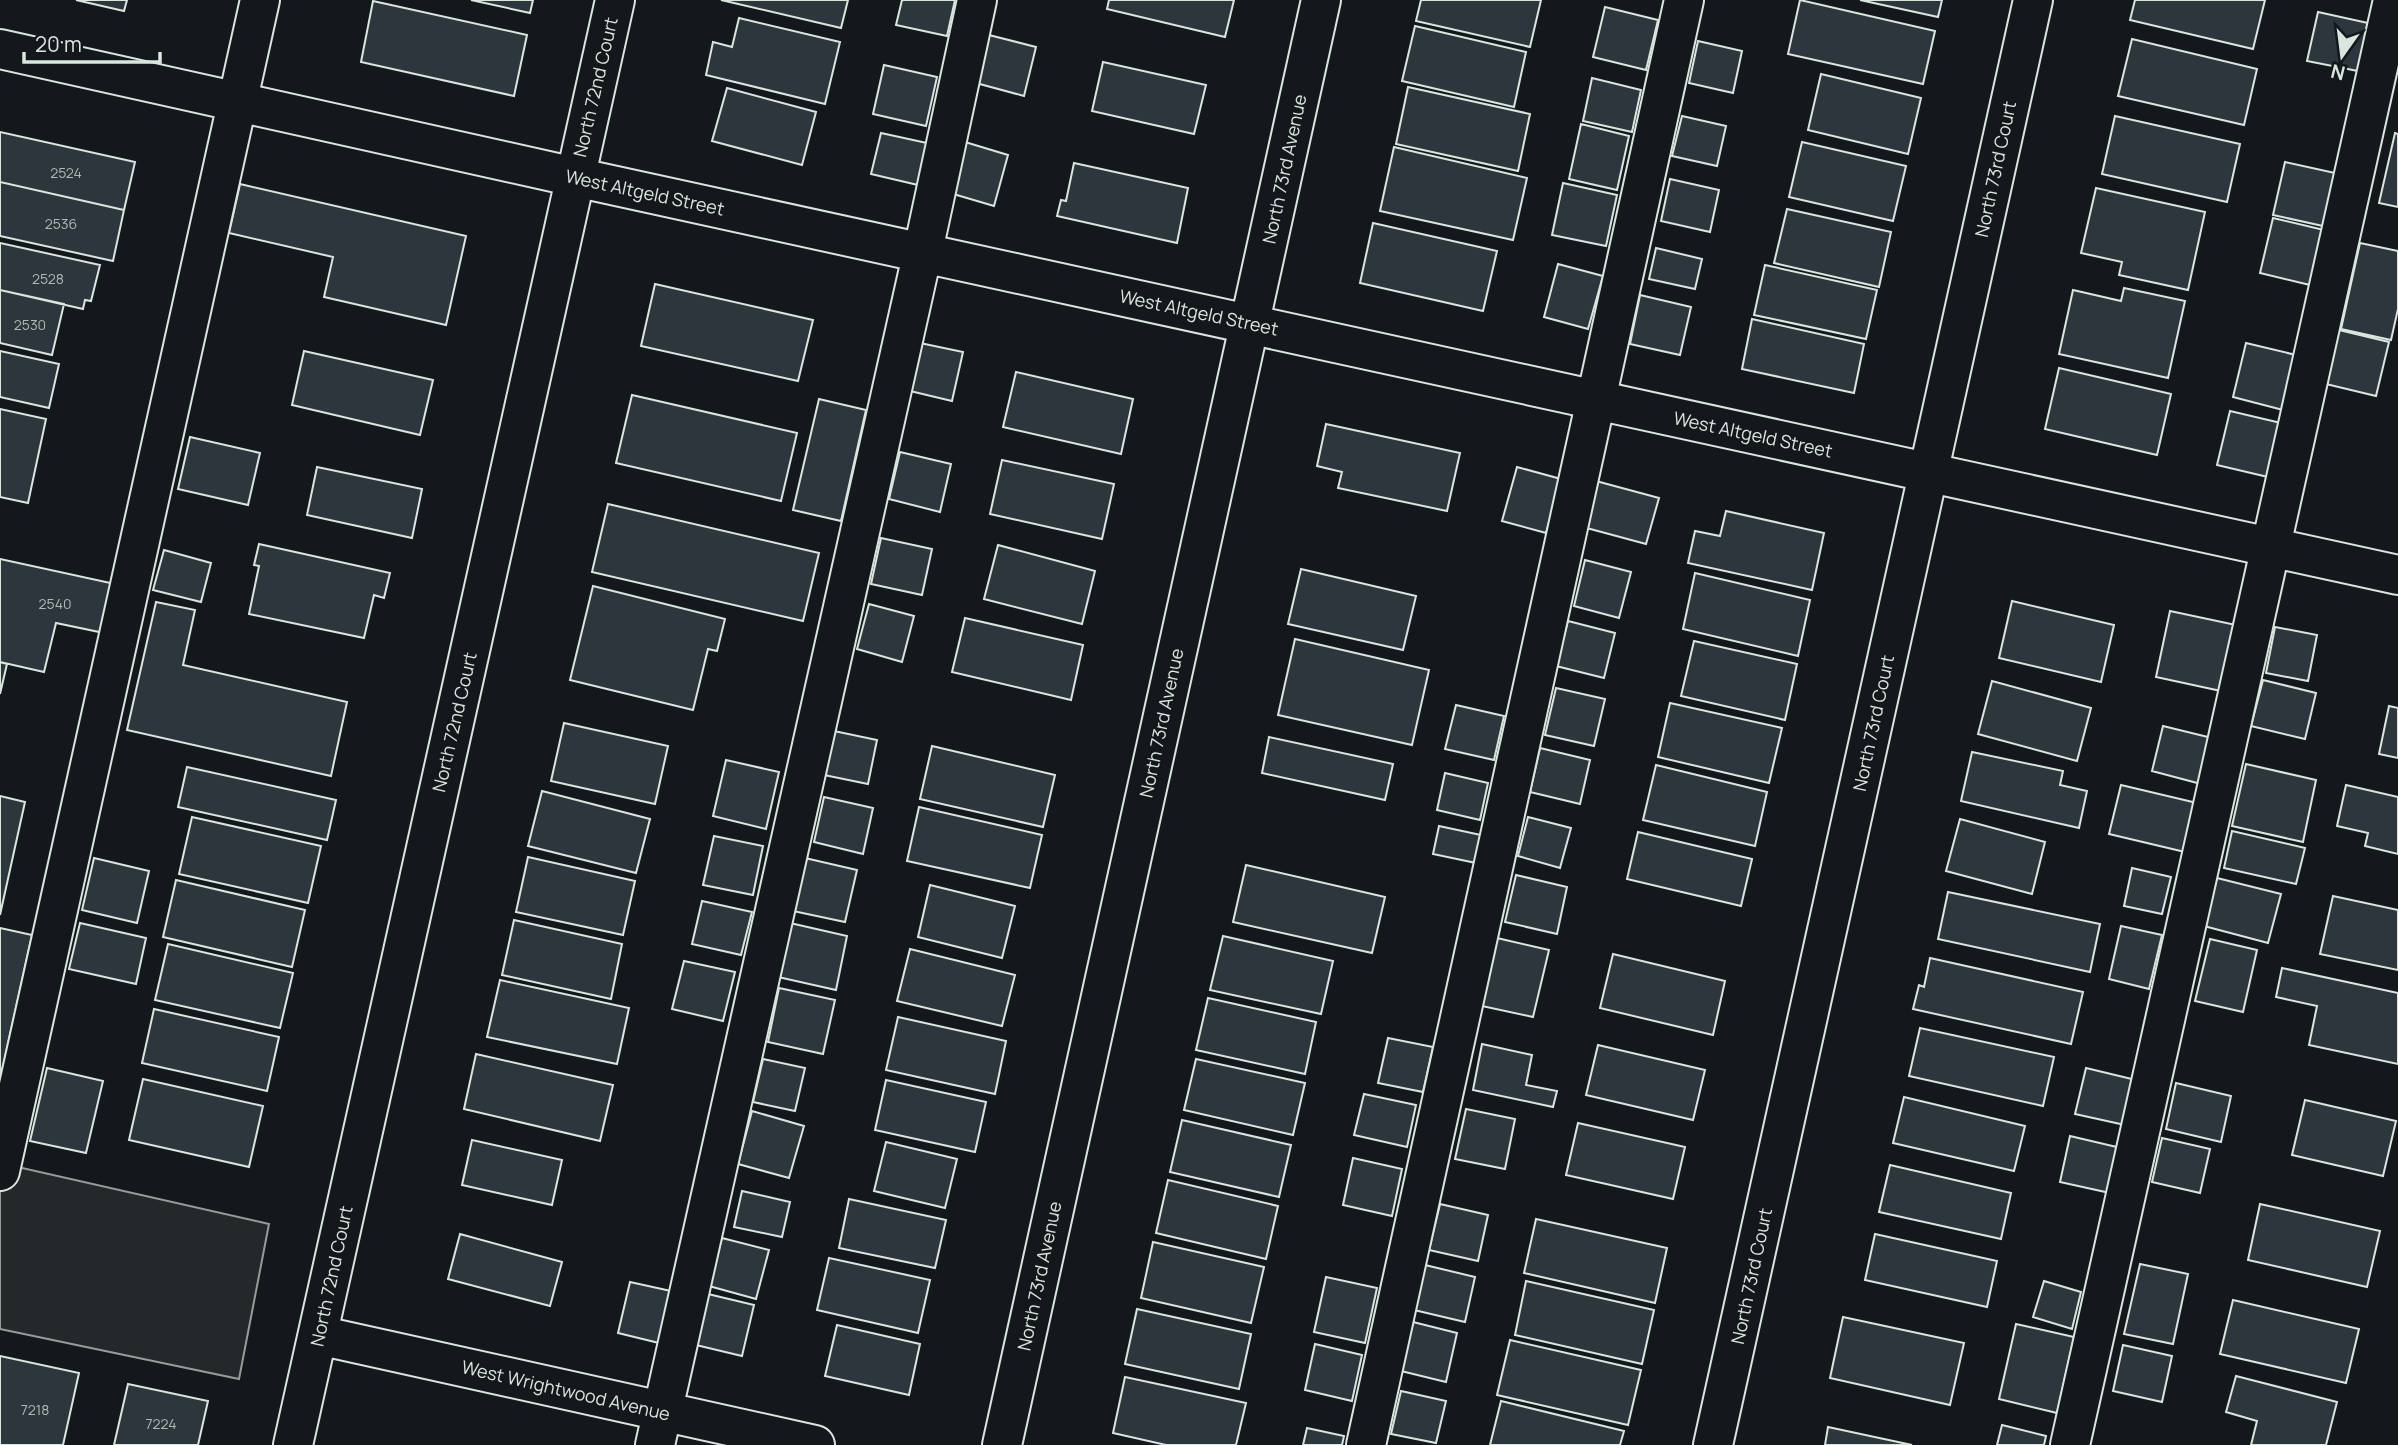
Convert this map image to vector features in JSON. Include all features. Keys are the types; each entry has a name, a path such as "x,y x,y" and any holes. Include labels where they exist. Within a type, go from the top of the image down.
{"street":[{"path":"0,1171 260,0"},
{"name":"North 72nd Court","path":"293,1445 615,0"},
{"path":"658,1428 977,0"},
{"name":"North 73rd Avenue","path":"1002,1445 1321,0"},
{"path":"1366,1445 1684,0"},
{"name":"North 73rd Court","path":"1713,1445 2033,0"},
{"path":"2070,1445 2393,0"},
{"name":"West Altgeld Street","path":"0,49 2398,575"},
{"name":"West Wrightwood Avenue","path":"318,1335 658,1428 815,1445"}],"shaded area":[{"path":"0,1163 269,1224 239,1379 0,1329"}],"building":[{"path":"76,0 127,0 124,11"},
{"path":"471,0 533,0 530,13"},
{"path":"721,0 848,0 841,28"},
{"path":"902,0 955,0 947,36 896,25"},
{"path":"1109,0 1234,0 1225,37 1107,9"},
{"path":"1421,0 1541,0 1530,47 1416,21"},
{"path":"1800,0 1935,31 1923,84 1788,54"},
{"path":"1860,0 1942,0 1938,17"},
{"path":"2135,0 2265,0 2253,49 2130,20"},
{"path":"373,1 527,35 514,96 361,62"},
{"path":"1605,7 1658,20 1646,70 1593,57"},
{"path":"2318,12 2368,23 2358,71 2307,61"},
{"path":"739,18 840,42 825,104 706,75 713,42 732,47"},
{"path":"1415,26 1526,52 1514,107 1402,81"},
{"path":"989,35 1036,47 1024,96 976,83"},
{"path":"2132,39 2257,69 2244,125 2118,96"},
{"path":"1698,41 1742,51 1733,93 1689,83"},
{"path":"1103,62 1206,85 1194,134 1092,111"},
{"path":"884,65 937,77 926,126 873,114"},
{"path":"1821,74 1921,98 1908,154 1808,130"},
{"path":"1592,78 1641,90 1632,132 1583,121"},
{"path":"1408,87 1530,114 1518,171 1396,144"},
{"path":"727,88 816,112 802,165 712,141"},
{"path":"1682,116 1726,126 1717,166 1672,156"},
{"path":"2115,116 2240,144 2227,202 2102,174"},
{"path":"1581,124 1629,136 1617,190 1569,179"},
{"path":"0,132 135,162 124,210 0,182"},
{"path":"881,133 927,143 918,185 871,174"},
{"path":"2395,133 2398,134 2398,207 2379,203"},
{"path":"965,142 1008,155 994,206 950,193"},
{"path":"1802,142 1906,166 1893,221 1789,197"},
{"path":"1394,147 1527,178 1513,240 1380,211"},
{"path":"2285,162 2335,173 2323,226 2273,215"},
{"path":"1074,163 1188,188 1177,243 1057,216 1061,200 1066,201"},
{"path":"1670,179 1719,190 1710,232 1661,221"},
{"path":"0,182 124,210 113,261 0,236"},
{"path":"1563,183 1617,195 1606,246 1552,235"},
{"path":"240,184 466,236 446,325 324,297 333,257 229,233"},
{"path":"2096,188 2205,212 2188,290 2119,275 2122,262 2081,253"},
{"path":"1787,209 1891,232 1879,287 1774,263"},
{"path":"2273,218 2324,230 2310,285 2260,273"},
{"path":"1373,223 1497,251 1483,311 1360,283"},
{"path":"0,243 100,265 91,301 85,300 83,309 0,290"},
{"path":"2360,243 2398,251 2398,309 2391,340 2341,329"},
{"path":"1656,248 1702,259 1695,289 1649,279"},
{"path":"1558,264 1603,276 1588,329 1544,317"},
{"path":"1765,265 1877,290 1866,339 1754,315"},
{"path":"655,284 813,320 798,381 641,346"},
{"path":"2124,288 2185,301 2168,378 2059,354 2073,290 2121,301"},
{"path":"0,290 64,304 52,355 0,343"},
{"path":"1640,295 1691,307 1680,355 1630,344"},
{"path":"1752,319 1864,344 1854,393 1742,369"},
{"path":"2339,330 2389,342 2376,396 2326,384"},
{"path":"920,343 963,352 952,401 910,391"},
{"path":"2246,343 2296,355 2283,410 2233,397"},
{"path":"0,351 59,364 49,408 0,397"},
{"path":"304,351 433,380 420,435 292,405"},
{"path":"2059,368 2171,394 2157,455 2045,429"},
{"path":"1016,372 1133,399 1121,454 1003,427"},
{"path":"632,395 797,433 781,501 616,463"},
{"path":"819,399 866,410 841,521 793,510"},
{"path":"0,409 46,419 28,503 0,497"},
{"path":"2230,411 2281,423 2268,477 2217,465"},
{"path":"1326,424 1460,453 1447,511 1338,488 1342,472 1317,466"},
{"path":"190,437 260,453 248,505 178,489"},
{"path":"900,452 951,464 940,512 889,499"},
{"path":"1002,460 1114,484 1102,539 990,514"},
{"path":"317,467 422,489 412,538 307,515"},
{"path":"1517,467 1561,479 1546,533 1502,521"},
{"path":"1596,481 1659,498 1646,544 1583,527"},
{"path":"608,504 819,553 803,621 592,572"},
{"path":"1726,511 1824,533 1812,590 1688,563 1695,531 1720,536"},
{"path":"881,538 932,549 922,595 871,584"},
{"path":"259,544 390,573 384,598 374,595 364,638 249,614 259,566 254,565"},
{"path":"998,545 1095,571 1082,624 984,599"},
{"path":"164,550 211,563 201,602 153,590"},
{"path":"0,559 115,584 104,633 56,623 44,672 0,662"},
{"path":"1585,560 1631,572 1619,618 1574,606"},
{"path":"1301,569 1416,596 1403,650 1288,624"},
{"path":"1695,573 1810,600 1798,656 1683,629"},
{"path":"593,586 725,619 717,651 708,649 693,710 570,680"},
{"path":"2012,601 2114,625 2101,682 1999,658"},
{"path":"156,602 195,610 183,665 347,702 331,776 127,730"},
{"path":"869,604 914,616 902,662 857,649"},
{"path":"2170,611 2236,625 2221,691 2156,677"},
{"path":"965,618 1083,645 1071,700 952,672"},
{"path":"1568,621 1615,633 1604,678 1556,666"},
{"path":"2275,627 2317,635 2308,681 2266,673"},
{"path":"1295,639 1429,670 1412,745 1278,715"},
{"path":"1694,641 1797,664 1785,720 1681,696"},
{"path":"0,662 7,664 0,694"},
{"path":"2263,680 2316,693 2305,739 2251,726"},
{"path":"1992,681 2091,708 2077,761 1978,734"},
{"path":"1556,688 1605,699 1594,746 1545,735"},
{"path":"1670,703 1782,728 1769,783 1658,757"},
{"path":"1456,705 1504,716 1494,760 1445,749"},
{"path":"2389,706 2398,708 2398,758 2379,754"},
{"path":"564,723 668,746 655,804 551,781"},
{"path":"2163,726 2212,738 2201,784 2152,771"},
{"path":"834,731 877,740 868,784 824,775"},
{"path":"1269,737 1393,764 1385,800 1262,773"},
{"path":"932,746 1055,775 1043,827 920,799"},
{"path":"1540,748 1590,760 1580,804 1530,792"},
{"path":"1972,752 2063,771 2060,785 2087,791 2079,828 1961,801"},
{"path":"726,760 779,772 766,829 713,816"},
{"path":"2246,764 2316,780 2303,842 2232,826"},
{"path":"1656,765 1767,792 1755,846 1643,820"},
{"path":"187,767 336,800 327,840 178,807"},
{"path":"1445,773 1488,783 1480,820 1437,810"},
{"path":"2121,785 2197,803 2185,852 2109,834"},
{"path":"2346,785 2398,797 2398,854 2365,846 2368,833 2337,826"},
{"path":"542,791 650,819 636,873 528,846"},
{"path":"0,796 25,802 0,915"},
{"path":"824,797 873,808 863,854 814,842"},
{"path":"919,807 1042,835 1030,888 907,861"},
{"path":"192,817 321,846 308,903 179,874"},
{"path":"1528,817 1571,828 1560,868 1518,856"},
{"path":"1960,819 2045,842 2032,894 1946,871"},
{"path":"1439,826 1481,835 1476,863 1433,854"},
{"path":"2232,831 2305,848 2296,884 2224,868"},
{"path":"1638,832 1752,859 1741,906 1627,879"},
{"path":"714,836 763,846 753,895 703,885"},
{"path":"528,857 635,881 623,935 516,912"},
{"path":"94,858 149,871 137,923 82,910"},
{"path":"805,858 857,870 845,922 793,911"},
{"path":"1246,865 1385,897 1372,953 1233,922"},
{"path":"2132,868 2171,877 2162,914 2124,906"},
{"path":"1516,875 1567,887 1557,934 1505,922"},
{"path":"2217,878 2281,894 2268,943 2204,926"},
{"path":"176,880 305,910 292,967 163,937"},
{"path":"930,885 1015,906 1002,958 918,937"},
{"path":"1948,892 2100,924 2090,972 1938,939"},
{"path":"2333,896 2398,910 2398,970 2320,954"},
{"path":"702,901 752,912 741,955 692,944"},
{"path":"514,920 622,944 611,999 502,975"},
{"path":"80,923 146,938 136,984 69,969"},
{"path":"790,923 847,936 836,990 778,977"},
{"path":"2121,926 2162,935 2149,989 2109,979"},
{"path":"0,928 32,935 0,1080"},
{"path":"1223,936 1333,961 1321,1014 1210,990"},
{"path":"1497,938 1549,950 1533,1017 1482,1006"},
{"path":"2210,939 2257,950 2243,1012 2195,1001"},
{"path":"168,944 293,973 280,1028 155,1000"},
{"path":"910,949 1015,975 1002,1026 897,1001"},
{"path":"1613,954 1725,981 1713,1035 1600,1008"},
{"path":"1930,958 2083,992 2071,1044 1913,1009 1919,985 1924,987"},
{"path":"684,961 735,972 723,1021 672,1009"},
{"path":"2282,968 2398,993 2398,1064 2309,1045 2317,1006 2276,997"},
{"path":"500,980 629,1008 617,1064 487,1037"},
{"path":"779,988 835,1000 823,1054 768,1042"},
{"path":"1208,998 1316,1022 1305,1074 1196,1050"},
{"path":"154,1009 279,1037 267,1091 142,1063"},
{"path":"898,1017 1006,1041 995,1094 886,1070"},
{"path":"1920,1028 2054,1057 2043,1106 1909,1076"},
{"path":"1388,1038 1433,1047 1423,1092 1378,1083"},
{"path":"1482,1044 1532,1055 1526,1085 1557,1091 1553,1107 1473,1090"},
{"path":"1598,1045 1705,1070 1693,1120 1586,1095"},
{"path":"476,1054 613,1085 600,1141 464,1109"},
{"path":"763,1059 805,1068 795,1111 753,1102"},
{"path":"1196,1059 1305,1083 1293,1135 1184,1110"},
{"path":"47,1068 103,1081 86,1153 30,1141"},
{"path":"2086,1068 2136,1080 2125,1125 2075,1114"},
{"path":"143,1079 263,1106 249,1167 129,1140"},
{"path":"886,1080 986,1102 975,1152 875,1130"},
{"path":"2176,1083 2231,1096 2221,1142 2166,1129"},
{"path":"1364,1094 1416,1105 1407,1147 1354,1135"},
{"path":"1904,1097 2025,1126 2014,1171 1893,1143"},
{"path":"2305,1100 2396,1121 2383,1176 2292,1155"},
{"path":"1466,1109 1515,1119 1505,1169 1455,1159"},
{"path":"752,1111 804,1126 789,1178 738,1164"},
{"path":"1182,1120 1291,1145 1279,1197 1170,1172"},
{"path":"1578,1123 1685,1147 1673,1199 1566,1175"},
{"path":"2070,1136 2121,1148 2110,1193 2060,1182"},
{"path":"2162,1138 2210,1149 2200,1193 2152,1182"},
{"path":"472,1140 562,1160 552,1205 462,1185"},
{"path":"886,1142 957,1159 945,1208 874,1191"},
{"path":"1353,1158 1402,1169 1392,1216 1343,1205"},
{"path":"1890,1165 2011,1193 2001,1239 1879,1212"},
{"path":"1168,1180 1278,1206 1266,1259 1156,1233"},
{"path":"742,1191 790,1202 782,1237 734,1227"},
{"path":"849,1199 946,1220 935,1268 839,1248"},
{"path":"1440,1204 1488,1215 1478,1261 1429,1250"},
{"path":"2260,1204 2380,1231 2367,1287 2248,1260"},
{"path":"1536,1219 1667,1248 1655,1303 1524,1273"},
{"path":"460,1234 562,1262 550,1306 448,1279"},
{"path":"1875,1234 1997,1261 1987,1307 1865,1280"},
{"path":"722,1238 769,1250 756,1299 709,1286"},
{"path":"1153,1242 1264,1267 1251,1323 1141,1298"},
{"path":"829,1258 930,1280 918,1333 817,1310"},
{"path":"2140,1264 2188,1274 2173,1344 2124,1334"},
{"path":"1425,1265 1475,1277 1465,1322 1414,1310"},
{"path":"1326,1277 1377,1288 1365,1343 1314,1332"},
{"path":"1526,1281 1654,1310 1642,1364 1515,1335"},
{"path":"2044,1281 2081,1292 2072,1329 2033,1317"},
{"path":"630,1282 671,1291 659,1343 618,1333"},
{"path":"708,1294 754,1305 742,1356 696,1345"},
{"path":"2233,1300 2359,1329 2346,1383 2220,1354"},
{"path":"1137,1309 1251,1334 1239,1389 1125,1364"},
{"path":"1843,1317 1964,1343 1950,1405 1830,1378"},
{"path":"1413,1322 1457,1333 1446,1382 1401,1371"},
{"path":"2016,1324 2074,1337 2057,1413 1999,1399"},
{"path":"837,1325 920,1344 909,1395 825,1376"},
{"path":"1510,1340 1641,1370 1628,1425 1497,1395"},
{"path":"1315,1344 1362,1355 1352,1401 1305,1390"},
{"path":"2123,1345 2172,1356 2162,1402 2113,1391"},
{"path":"0,1356 79,1373 63,1445 0,1445"},
{"path":"2236,1376 2337,1402 2326,1445 2251,1445 2257,1421 2226,1412"},
{"path":"1125,1377 1246,1403 1236,1445 1166,1445 1113,1433"},
{"path":"128,1384 208,1401 198,1445 114,1445"},
{"path":"1401,1391 1446,1401 1436,1443 1391,1434"},
{"path":"1501,1401 1624,1431 1620,1445 1490,1445"},
{"path":"2002,1425 2046,1436 2044,1445 1997,1445"},
{"path":"1828,1427 1912,1445 1825,1445"},
{"path":"1307,1428 1344,1436 1342,1445 1303,1445"}]}
